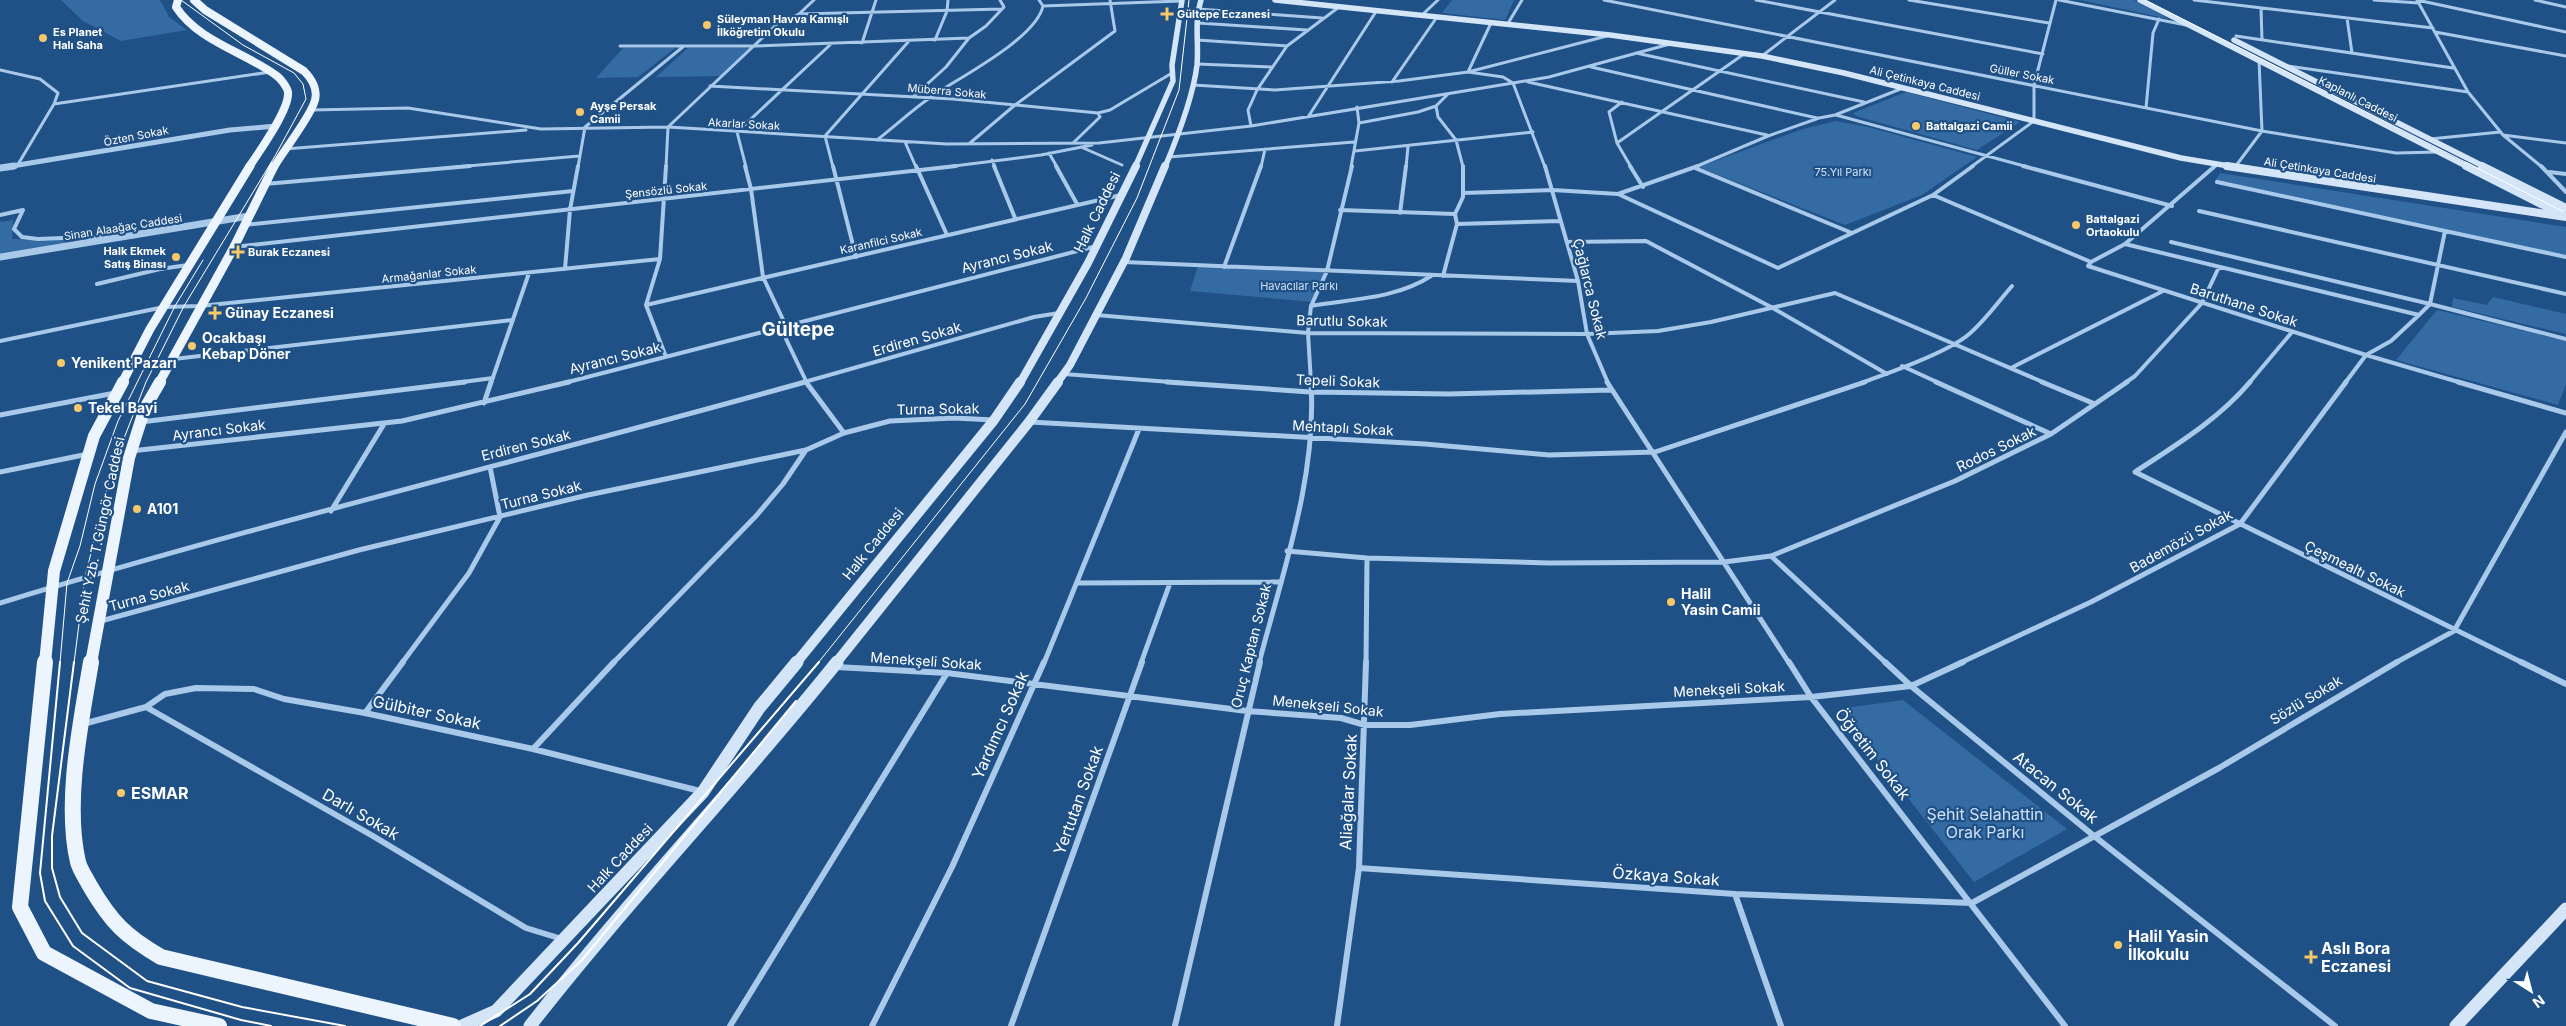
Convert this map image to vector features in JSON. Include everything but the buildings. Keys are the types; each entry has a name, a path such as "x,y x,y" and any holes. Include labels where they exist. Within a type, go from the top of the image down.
{"main road":[{"path":"178,0 176,7 182,16 221,44 270,72"},
{"name":"Şehit Yzb. T.Güngör Caddesi","path":"194,0 204,10 304,71 311,78 317,95 311,110 285,148 264,184 234,247 200,306 174,359 145,408 140,422 131,451 98,622 81,725 72,816 78,864 106,914 132,940 161,957 453,1026"},
{"path":"530,1026 568,977 776,738 1029,422 1064,374 1124,262 1178,133 1193,85 1197,64 1198,9 1201,0"},
{"name":"Ali Çetinkaya Caddesi","path":"1275,0 1610,35 1762,56 1903,88 2153,151 2235,167 2566,217"},
{"name":"Kaplanlı Caddesi","path":"2140,0 2566,217"},
{"name":"Kaplanlı Caddesi","path":"2155,0 2566,208"},
{"name":"Halk Caddesi","path":"462,1026 496,1011 703,792 759,708 994,420 1019,384 1097,246 1150,136 1173,81 1172,74 1182,1"},
{"name":"Şehit Yzb. T.Güngör Caddesi","path":"219,1026 151,1011 44,953 20,907 54,571 94,436 115,393 188,265 276,126 287,100 288,91 284,82 270,72"},
{"path":"2456,1026 2566,909"}],"street":[{"path":"666,357 646,305 660,259 668,127 777,24 798,14 814,0"},
{"path":"862,43 876,0"},
{"path":"935,40 947,11 948,0"},
{"path":"620,46 755,46 969,38 975,36 1004,7 1000,0"},
{"path":"877,140 931,97 993,60 1036,21 1043,6 1039,0"},
{"path":"1422,15 1438,0"},
{"path":"1507,25 1522,0"},
{"name":"Güller Sokak","path":"1604,0 2262,131 2396,153 2438,152"},
{"path":"1756,0 2043,54"},
{"path":"1762,56 1790,37 1819,11 1835,0"},
{"path":"1908,0 2049,23"},
{"path":"1940,5 1946,0"},
{"path":"1618,194 1778,268 1933,195 2034,121 2034,85 2049,23 2057,0 2191,26"},
{"path":"2194,0 2433,28"},
{"path":"2374,0 2417,1 2566,32"},
{"path":"2535,0 2566,7"},
{"path":"1043,6 1110,2 1182,1"},
{"path":"2417,1 2468,92 2502,134 2553,176 2566,184"},
{"path":"970,143 1015,105 1115,32 1110,2"},
{"path":"1251,126 1248,110 1257,90 1287,46 1339,6"},
{"path":"2261,8 2262,40"},
{"path":"798,14 870,14 1002,9"},
{"path":"1198,9 1322,18"},
{"path":"1308,117 1377,10"},
{"path":"1392,82 1437,17"},
{"path":"2347,18 2352,53"},
{"path":"2146,108 2153,33 2159,19"},
{"path":"1198,23 1307,30"},
{"path":"1468,72 1491,23"},
{"path":"2435,32 2566,56"},
{"path":"1193,85 1257,90 1392,82 1468,72 1610,35"},
{"path":"2236,36 2453,68"},
{"path":"914,96 946,67 969,38"},
{"path":"1197,40 1287,46"},
{"path":"856,257 825,136 909,41"},
{"path":"1468,72 1503,77 1513,83 1588,67 1673,43"},
{"path":"831,44 737,132 751,190 762,277 786,326 786,339 806,382 844,433"},
{"path":"565,269 570,210 586,127 685,46"},
{"path":"1635,53 1866,103"},
{"path":"1617,143 1744,54"},
{"path":"2235,167 2262,131 2258,60"},
{"path":"1197,64 1272,67"},
{"path":"2285,66 2468,92"},
{"path":"1588,67 1819,118"},
{"path":"0,70 35,77 54,86 58,93 54,104 17,166"},
{"path":"54,104 270,72"},
{"name":"Müberra Sokak","path":"710,86 931,97 1098,113 1110,110 1172,74"},
{"path":"1526,81 1768,136"},
{"name":"Akarlar Sokak","path":"311,110 408,108 541,129 668,127 906,142 1099,143 1251,126 1357,107 1513,83"},
{"name":"Çağlarca Sokak","path":"1513,83 1533,132 1553,190 1578,281 1587,334 1611,390 1655,452 1724,562"},
{"path":"1463,194 1553,190 1618,194 1643,187 1768,136 1819,118 1835,115 1903,88"},
{"path":"1359,123 1418,112 1436,106 1448,94"},
{"path":"1622,102 1609,112 1617,143 1643,187"},
{"path":"1436,106 1438,117 1456,140 1463,164 1463,194 1455,214 1457,224 1443,276"},
{"path":"1357,107 1359,123 1354,142 1355,151 1408,147 1533,132"},
{"path":"1073,143 1100,118 1098,113"},
{"path":"1835,115 2172,206"},
{"name":"Özten Sokak","path":"0,168 230,130 276,126"},
{"path":"285,148 541,129"},
{"path":"2430,139 2502,134 2566,143"},
{"path":"906,142 947,235"},
{"path":"1169,157 1354,142"},
{"name":"Şensözlü Sokak","path":"234,247 919,170 1050,153 1099,143"},
{"path":"1081,147 1122,165"},
{"path":"1400,212 1408,147"},
{"path":"1224,267 1260,170 1265,149"},
{"name":"Oruç Kaptan Sokak","path":"1175,1026 1246,711 1300,502 1312,438 1312,398 1310,392 1308,332 1311,306 1327,271 1355,151"},
{"path":"1050,153 1077,204"},
{"path":"264,184 580,156"},
{"path":"992,160 1015,218"},
{"path":"2091,262 2125,244 2172,206 2218,164"},
{"path":"1695,167 1852,233"},
{"path":"2548,172 2566,174"},
{"path":"2553,176 2566,192"},
{"path":"2217,182 2566,257"},
{"path":"244,225 573,191"},
{"name":"Karanfilci Sokak","path":"646,305 1015,218 1121,195"},
{"name":"Baruthane Sokak","path":"1933,195 2091,262 2088,266 2366,355 2566,413"},
{"path":"0,215 23,210 14,229 22,238 127,236"},
{"path":"1340,210 1455,214"},
{"path":"2199,211 2566,294"},
{"name":"Sinan Alaağaç Caddesi","path":"0,257 249,216"},
{"path":"1457,224 1560,221"},
{"path":"2430,304 2445,231"},
{"path":"1567,242 1646,242 1771,308 1886,374"},
{"path":"2171,242 2430,304 2566,339"},
{"path":"2125,244 2419,315"},
{"name":"Ayrancı Sokak","path":"131,451 384,424 484,402 666,357 1097,246"},
{"name":"Armağanlar Sokak","path":"0,341 164,307 200,306 660,259"},
{"path":"1124,262 1578,281"},
{"path":"97,284 160,269 188,265"},
{"name":"Rodos Sokak","path":"1286,551 1367,558 1549,563 1724,562 1771,556 1955,481 2051,434 2136,376 2202,303 2218,267"},
{"path":"484,402 529,273"},
{"path":"1311,306 1421,285 1431,276"},
{"name":"Mehtaplı Sokak","path":"1029,422 1139,430 1425,444 1548,455 1655,452 1886,374 1954,344 1968,335 2012,286"},
{"path":"2011,368 2163,291"},
{"name":"Barutlu Sokak","path":"1096,315 1308,332 1587,334 1658,331 1711,322 1834,293 1954,344"},
{"name":"Bademözü Sokak","path":"1911,686 2091,602 2240,524 2366,355 2391,341 2430,304"},
{"name":"Erdiren Sokak","path":"0,603 108,570 806,382 1034,317 1059,313"},
{"path":"174,359 513,320"},
{"name":"Çeşmealtı Sokak","path":"2292,332 2239,395 2206,424 2135,472 2454,631 2566,684"},
{"path":"1954,344 2095,404"},
{"path":"1902,366 2051,434"},
{"name":"Tepeli Sokak","path":"1064,374 1310,392 1450,394 1611,390"},
{"path":"140,422 493,378"},
{"path":"0,416 115,393"},
{"name":"Turna Sokak","path":"98,622 359,550 588,495 806,450 844,433 890,421 913,418 994,420"},
{"path":"331,511 384,424"},
{"name":"Yardımcı Sokak","path":"872,1026 952,867 1035,684 1078,583 1139,430"},
{"path":"2454,631 2566,432"},
{"path":"533,749 588,688 763,509 795,469 806,450"},
{"path":"0,472 89,454"},
{"path":"365,713 469,573 500,517 490,466"},
{"name":"Atacan Sokak","path":"1771,556 1911,686 2094,836 2335,1026"},
{"name":"Aliağalar Sokak","path":"1337,1026 1359,868 1365,725 1367,558"},
{"name":"Öğretim Sokak","path":"1724,562 1811,697 1972,903 2065,1026"},
{"path":"1078,583 1280,582"},
{"name":"Yertutan Sokak","path":"1011,1026 1170,583"},
{"name":"Sözlü Sokak","path":"1972,903 2219,768 2367,678 2454,631"},
{"name":"Menekşeli Sokak","path":"833,667 947,672 1246,711 1341,718 1365,725 1410,725 1500,714 1811,697 1911,686"},
{"path":"730,1026 947,672"},
{"name":"Gülbiter Sokak","path":"81,725 146,707 165,694 196,688 254,689 284,699 365,713 533,749 703,792"},
{"name":"Darlı Sokak","path":"146,707 373,836 526,928 564,940"},
{"name":"Özkaya Sokak","path":"1359,868 1735,894 1972,903"},
{"path":"1735,894 1781,1026"}],"green space":[{"path":"61,0 160,0 169,17 187,30 121,41 83,21"},
{"path":"1452,0 1514,0 1505,20 1442,13"},
{"path":"2080,0 2134,0 2169,19"},
{"path":"623,48 675,48 638,77 596,78"},
{"path":"688,48 752,48 721,76 656,77"},
{"path":"1906,92 2020,122 1977,150 1856,116 1853,113"},
{"name":"75.Yıl Parkı","path":"1836,121 1868,127 1977,157 1922,195 1845,225 1698,167 1803,129"},
{"path":"2220,173 2566,227 2566,256 2217,182 2215,181"},
{"path":"13,220 12,239 105,238 0,253 0,222"},
{"name":"Havacılar Parkı","path":"1198,266 1327,271 1313,302 1190,291"},
{"path":"2493,297 2566,314 2566,334 2452,307 2453,298 2487,305"},
{"path":"2437,310 2566,341 2566,384 2558,405 2396,360"},
{"name":"Şehit Selahattin Orak Parkı","path":"1903,700 2067,829 1974,882 1838,709"}],"tram line":[{"path":"74,663 85,577 112,469 146,382 184,306 275,156 306,99 303,84 294,73 243,45 181,0"},
{"path":"818,663 1025,404 1086,298 1137,198 1179,90 1189,0"},
{"path":"2145,0 2566,213"},
{"path":"60,663 67,583 80,546 95,484 118,421 175,306 203,260"},
{"path":"60,662 40,873 45,901 73,946 130,988 241,1020 271,1026"},
{"path":"74,662 52,836 52,868 60,897 82,933 147,981 242,1007 345,1026"},
{"path":"480,1026 530,994 578,943 819,662"},
{"path":"500,1026 537,1001 582,960 796,701"}],"place":[{"name":"Gültepe Eczanesi","path":"1167,14"},
{"name":"Süleyman Havva Kamışlı İlköğretim Okulu","path":"707,25"},
{"name":"Es Planet Halı Saha","path":"43,38"},
{"name":"Ayşe Persak Camii","path":"580,112"},
{"name":"Battalgazi Camii","path":"1916,126"},
{"name":"Battalgazi Ortaokulu","path":"2076,225"},
{"name":"Burak Eczanesi","path":"238,252"},
{"name":"Halk Ekmek Satış Binası","path":"176,257"},
{"name":"Günay Eczanesi","path":"215,313"},
{"name":"Ocakbaşı Kebap Döner","path":"192,346"},
{"name":"Yenikent Pazarı","path":"61,363"},
{"name":"Tekel Bayi","path":"78,408"},
{"name":"A101","path":"137,509"},
{"name":"Halil Yasin Camii","path":"1671,602"},
{"name":"ESMAR","path":"121,793"},
{"name":"Halil Yasin İlkokulu","path":"2118,945"},
{"name":"Aslı Bora Eczanesi","path":"2311,957"}],"district":[{"name":"Gültepe","path":"798,329"}]}
